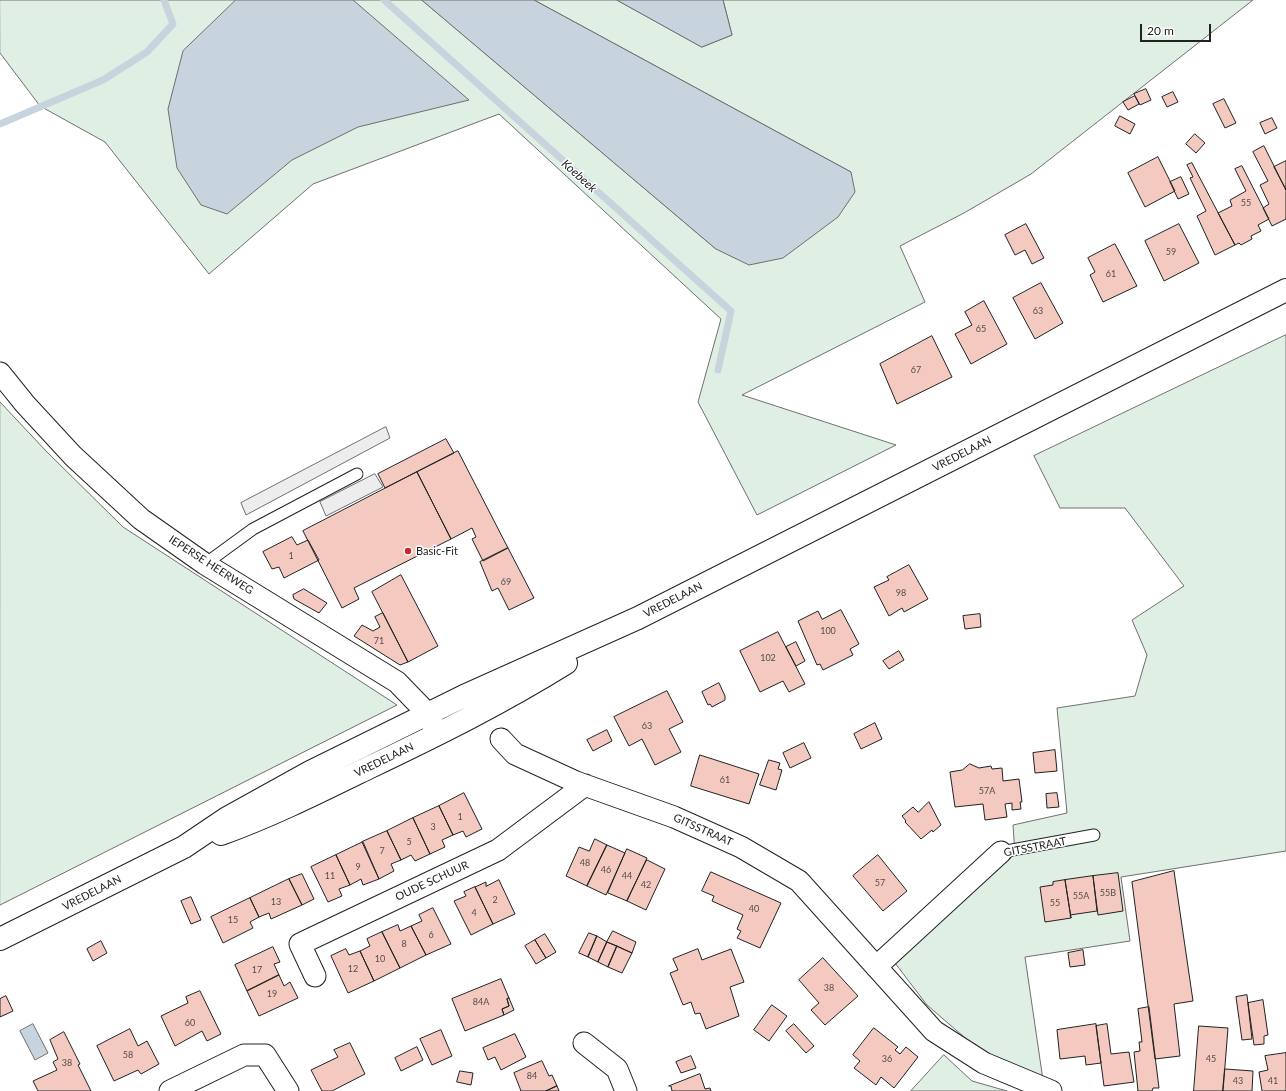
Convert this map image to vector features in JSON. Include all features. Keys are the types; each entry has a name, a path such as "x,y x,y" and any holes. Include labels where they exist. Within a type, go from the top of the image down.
{"main road":[{"name":"VREDELAAN","path":"184,847 227,818 310,772 428,714 638,618 1286,290"},
{"name":"VREDELAAN","path":"0,939 184,847 238,828 293,805 474,716 548,674 638,618"}],"street":[{"name":"IEPERSE HEERWEG","path":"0,373 25,404 73,456 141,519 205,564 397,682 428,714 437,734"},
{"name":"GITSSTRAAT","path":"501,739 515,754 585,786 674,817 741,847 799,881 934,1031 984,1063 1051,1091"},
{"name":"OUDE SCHUUR","path":"315,976 300,944 498,850 585,786"},
{"name":"GITSSTRAAT","path":"876,967 1001,852"},
{"path":"584,1044 617,1068 626,1091"},
{"path":"170,1091 244,1055 265,1055 288,1091"}],"lane":[{"path":"205,564 253,529 357,474"},
{"name":"GITSSTRAAT","path":"1001,852 1094,835"}],"green space":[{"path":"0,0 422,0 716,249 851,172 534,0 617,0 702,47 732,35 723,0 1253,0 1031,174 964,213 900,246 925,302 742,395 896,445 757,515 698,402 721,319 499,114 313,184 209,274 105,142 40,106 0,53"},
{"path":"1286,335 1286,851 1121,877 1130,941 1025,957 1043,1080 978,1049 927,1005 895,963 1015,854 1013,825 1067,813 1057,708 1135,696 1147,655 1132,620 1184,586 1125,508 1060,508 1034,456"},
{"path":"0,402 47,452 123,527 397,705 0,905"},
{"path":"944,1055 972,1081 1007,1091 911,1091"}],"shaded area":[{"path":"236,0 353,0 469,100 358,127 292,160 227,214 201,205 177,168 168,109 183,51"},
{"path":"422,0 534,0 851,172 855,192 838,217 783,258 749,265 716,249"},
{"path":"617,0 723,0 732,35 702,47"},
{"path":"386,427 390,438 246,515 241,503"},
{"path":"375,474 383,487 326,516 320,502"},
{"path":"33,1024 48,1053 35,1060 20,1031"}],"building":[{"path":"1146,89 1151,100 1140,105 1134,94"},
{"path":"1173,92 1178,102 1167,107 1162,97"},
{"path":"1135,96 1139,104 1128,110 1123,102"},
{"path":"1224,99 1236,123 1225,128 1213,104"},
{"path":"1120,116 1135,124 1130,134 1115,126"},
{"path":"1272,118 1277,128 1265,134 1260,123"},
{"path":"1195,134 1205,143 1196,153 1186,144"},
{"path":"1264,146 1286,190 1286,219 1272,226 1263,208 1269,204 1260,185 1268,181 1253,152"},
{"path":"1158,157 1175,191 1145,207 1128,173"},
{"path":"1286,161 1286,190 1274,167"},
{"path":"1192,163 1235,245 1215,255 1197,216 1206,211 1190,178 1193,177 1187,165"},
{"path":"1242,166 1269,219 1258,225 1261,231 1251,236 1252,239 1241,245 1239,243 1235,245 1218,213 1232,206 1230,200 1246,191 1235,169"},
{"path":"1181,177 1189,194 1178,199 1170,182"},
{"path":"1026,224 1044,258 1032,264 1025,250 1015,255 1005,235"},
{"path":"1179,224 1199,263 1164,281 1145,241"},
{"path":"1115,244 1137,286 1103,302 1090,275 1095,272 1088,258"},
{"path":"1041,283 1063,323 1035,339 1013,298"},
{"path":"984,301 1007,344 971,364 955,334 972,325 965,312"},
{"path":"932,336 952,377 897,404 880,364"},
{"path":"446,439 454,453 385,488 378,474"},
{"path":"458,451 508,548 483,561 472,539 476,537 472,528 451,539 417,472"},
{"path":"417,472 451,539 354,588 359,599 342,608 303,531"},
{"path":"292,537 297,545 308,540 319,560 284,578 279,567 272,569 263,552"},
{"path":"508,548 534,598 509,610 498,588 492,591 480,562"},
{"path":"909,565 928,599 904,612 902,608 889,616 874,587 889,580 887,577"},
{"path":"401,575 438,646 408,662 372,592"},
{"path":"304,589 327,603 319,613 294,599 293,595"},
{"path":"841,610 859,644 850,649 853,655 823,670 820,664 817,665 798,621 818,611 822,619"},
{"path":"383,613 408,662 400,665 354,636 362,625 373,631 380,627 375,617"},
{"path":"980,614 981,627 965,629 963,616"},
{"path":"778,632 805,684 789,692 783,681 760,692 740,651"},
{"path":"796,642 805,661 796,666 786,647"},
{"path":"899,651 904,660 889,669 883,661"},
{"path":"719,683 725,696 725,700 712,707 710,704 708,705 702,692"},
{"path":"667,691 683,722 669,729 681,752 655,765 642,739 629,746 614,717"},
{"path":"875,723 882,739 861,749 854,734"},
{"path":"607,730 612,741 593,751 587,740"},
{"path":"804,743 811,758 790,768 783,753"},
{"path":"1055,750 1057,771 1035,773 1033,753"},
{"path":"700,755 759,774 749,804 691,786"},
{"path":"769,760 780,763 778,769 782,770 776,790 760,785"},
{"path":"970,764 979,768 991,766 992,769 1002,768 1003,781 1019,779 1022,802 1020,802 1021,809 1012,810 1012,803 1005,804 1007,817 985,820 983,804 955,807 950,772 962,770"},
{"path":"464,793 482,829 466,837 463,831 453,835 439,806"},
{"path":"1057,793 1059,807 1047,808 1046,794"},
{"path":"929,802 941,825 921,839 905,822 906,821 902,816 913,807 918,812"},
{"path":"439,806 453,835 442,840 445,847 430,854 413,818"},
{"path":"413,818 430,854 415,861 411,855 401,860 387,831"},
{"path":"387,831 401,860 391,864 394,871 379,879 362,842"},
{"path":"595,839 607,845 587,886 566,876 579,847 589,851"},
{"path":"363,842 379,879 363,885 361,879 350,885 336,855"},
{"path":"607,845 625,853 606,895 587,886"},
{"path":"627,849 647,858 627,901 608,893"},
{"path":"336,855 350,885 339,889 342,896 328,902 311,867"},
{"path":"878,855 907,891 883,911 853,876"},
{"path":"647,860 665,869 646,910 627,901"},
{"path":"1174,871 1193,1001 1174,1004 1180,1056 1155,1059 1132,882"},
{"path":"711,872 781,903 760,948 737,938 741,931 737,929 743,915 712,901 714,896 702,891"},
{"path":"1118,873 1123,911 1098,915 1093,876"},
{"path":"302,874 314,899 302,905 289,879"},
{"path":"1093,876 1097,911 1071,915 1065,880"},
{"path":"289,879 302,905 271,919 269,913 259,917 250,898"},
{"path":"499,880 515,914 493,924 475,887 486,882 486,886"},
{"path":"1065,880 1071,918 1045,922 1040,887 1053,885 1053,882"},
{"path":"475,887 493,924 471,935 454,901 466,896 464,892"},
{"path":"191,897 201,920 191,924 181,901"},
{"path":"250,898 259,917 250,922 253,928 223,943 211,917"},
{"path":"433,908 451,944 426,955 411,926 422,921 419,915"},
{"path":"398,925 400,931 411,926 426,955 400,968 382,932"},
{"path":"613,931 636,942 632,953 607,942"},
{"path":"382,932 400,968 374,981 360,951 370,946 367,939"},
{"path":"589,933 597,936 588,957 579,953"},
{"path":"545,934 556,952 546,958 535,940"},
{"path":"597,936 607,942 598,962 588,957"},
{"path":"535,940 546,958 536,964 525,946"},
{"path":"101,941 107,953 93,961 87,949"},
{"path":"607,942 617,946 608,967 598,962"},
{"path":"617,946 632,953 622,973 608,967"},
{"path":"273,947 280,962 274,964 279,975 247,991 235,965"},
{"path":"346,949 349,955 360,951 374,981 348,993 331,956"},
{"path":"698,949 702,960 731,949 744,982 730,987 739,1016 706,1029 700,1013 695,1014 691,1002 683,1005 670,973 678,970 673,959"},
{"path":"1083,950 1085,965 1070,967 1068,953"},
{"path":"823,958 858,996 825,1025 811,1010 819,1003 799,980"},
{"path":"279,975 284,986 290,982 298,998 259,1016 247,991"},
{"path":"501,979 509,998 507,999 509,1006 502,1009 504,1015 465,1031 452,999"},
{"path":"200,991 221,1034 207,1041 202,1031 175,1046 161,1016 188,1003 186,997"},
{"path":"1247,995 1252,1039 1242,1040 1236,997"},
{"path":"6,996 13,1011 0,1017 0,999"},
{"path":"509,998 514,1010 504,1015 502,1009 509,1006 507,999"},
{"path":"1263,1000 1268,1035 1264,1036 1264,1044 1254,1045 1248,1003"},
{"path":"772,1005 787,1016 769,1041 754,1030"},
{"path":"1149,1007 1159,1088 1153,1088 1152,1091 1138,1091 1134,1052 1140,1051 1139,1042 1142,1042 1138,1009"},
{"path":"794,1024 814,1046 806,1053 786,1031"},
{"path":"1096,1024 1101,1063 1086,1065 1085,1056 1060,1059 1057,1030"},
{"path":"1107,1024 1111,1054 1129,1052 1134,1082 1104,1086 1096,1026"},
{"path":"1199,1026 1228,1028 1223,1091 1194,1091"},
{"path":"874,1028 898,1047 895,1050 900,1054 906,1047 918,1057 894,1088 881,1077 876,1085 854,1068 860,1061 853,1055"},
{"path":"130,1029 138,1046 147,1041 159,1064 141,1074 138,1070 114,1081 97,1046"},
{"path":"441,1030 452,1056 432,1065 420,1039"},
{"path":"64,1032 80,1064 78,1065 91,1091 38,1091 33,1081 57,1070 53,1062 58,1059 50,1040"},
{"path":"515,1034 526,1057 501,1070 495,1057 488,1060 483,1048"},
{"path":"350,1043 365,1074 332,1091 322,1091 311,1070 338,1057 334,1050"},
{"path":"417,1047 423,1060 401,1071 395,1058"},
{"path":"1286,1053 1286,1091 1262,1091 1259,1072 1268,1070 1265,1056"},
{"path":"691,1056 696,1068 681,1073 676,1062"},
{"path":"542,1061 549,1076 552,1075 557,1086 546,1091 521,1091 514,1073"},
{"path":"1225,1069 1253,1071 1252,1091 1223,1091"},
{"path":"460,1071 473,1073 471,1085 457,1082"},
{"path":"700,1074 705,1089 710,1088 711,1091 672,1091 671,1086 669,1086"},
{"path":"557,1086 559,1091 546,1091"}],"waterway":[{"path":"0,124 103,80 147,52 173,24 164,0"},
{"name":"Koebeek","path":"384,0 731,311 718,370"}],"place":[{"name":"Basic-Fit","path":"408,551"}]}
